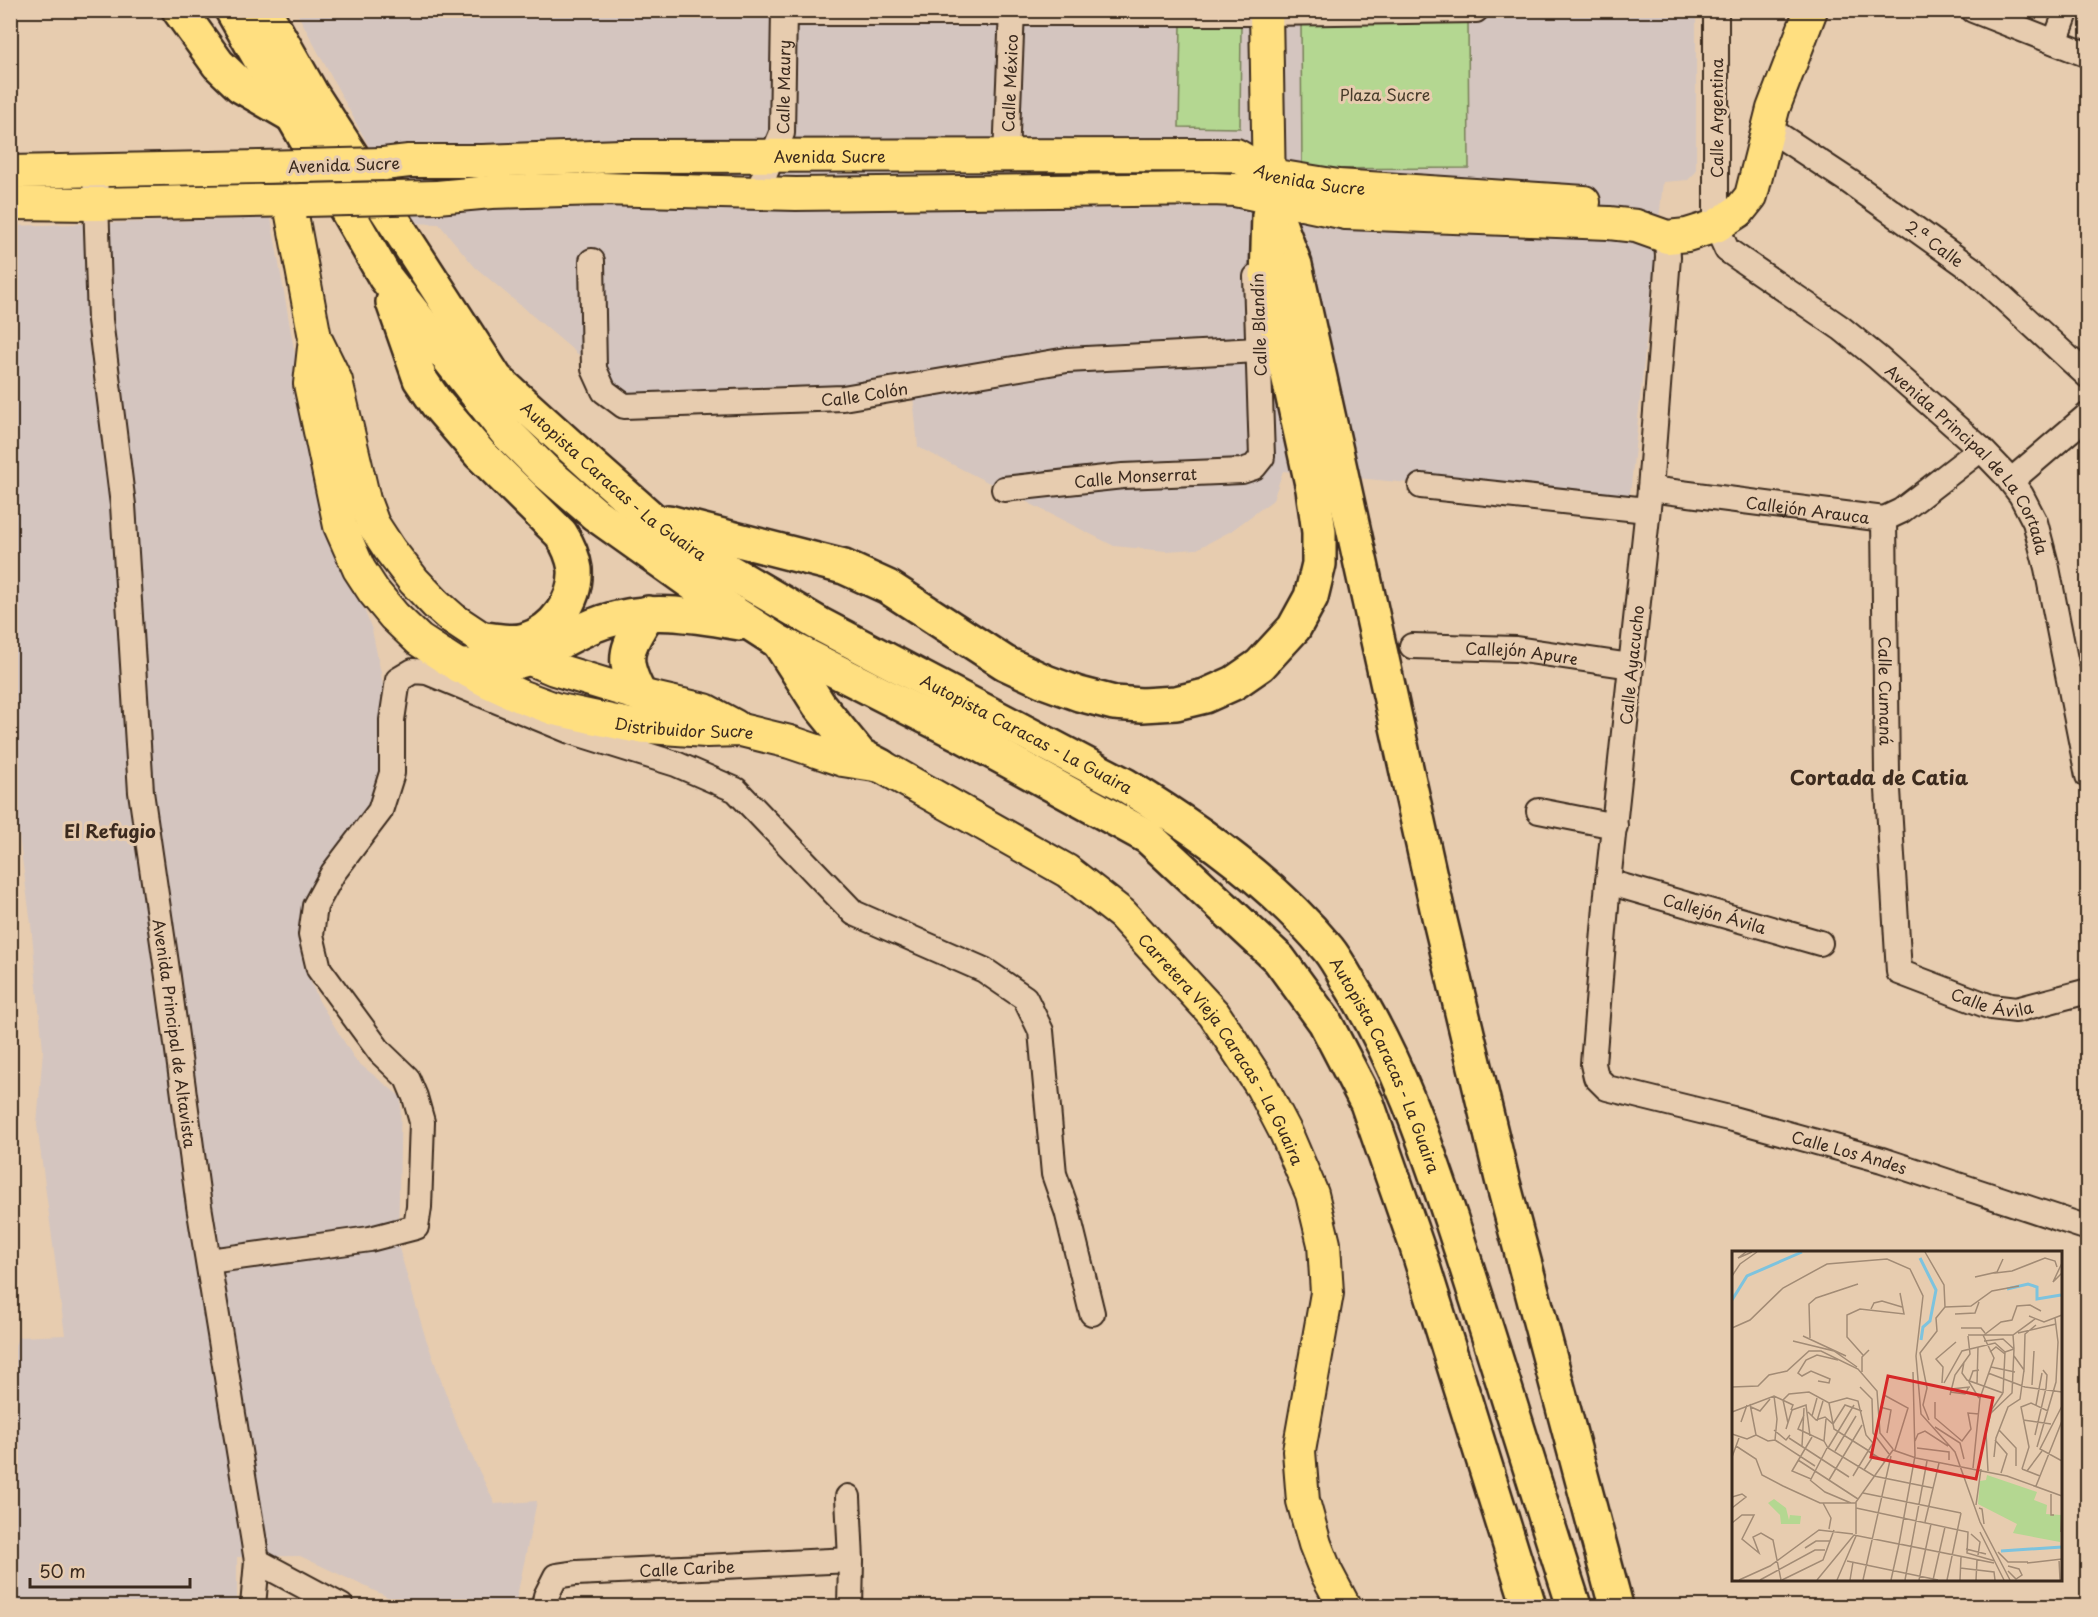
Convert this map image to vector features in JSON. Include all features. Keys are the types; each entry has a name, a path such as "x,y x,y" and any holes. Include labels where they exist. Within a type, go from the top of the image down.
{"highway":[{"name":"Autopista Caracas - La Guaira","path":"232,10 496,379 652,519 718,565 819,624 1125,784 1167,810 1208,840 1292,909 1329,950 1369,1014 1391,1060 1427,1148 1478,1301 1574,1606"},
{"name":"Autopista Caracas - La Guaira","path":"264,10 302,105 385,277 507,433 545,471 595,514 766,634 962,735 1148,837 1279,959 1325,1022 1368,1102 1417,1247 1529,1606"},
{"name":"Autopista Caracas - La Guaira","path":"180,13 218,64 241,86 302,105"},
{"path":"652,519 844,567 888,587 1005,663 1079,694 1114,703 1142,705 1176,703 1205,696 1234,683 1260,666 1294,628 1311,597 1319,564 1319,532 1313,489 1267,279 1270,186"},
{"path":"1270,186 1295,265 1437,908 1502,1179 1616,1606"},
{"path":"385,277 420,378 437,404 480,454 561,534 570,549 575,570 573,587 563,612 552,624 538,634 523,640 508,642 483,639"},
{"path":"640,695 630,675 627,651 648,613"},
{"path":"459,666 510,663 527,659 575,633 627,615 690,614 766,634 860,755 881,766"}],"main road":[{"name":"Avenida Sucre","path":"10,172 383,164 409,160 774,155 809,157 1236,156 1270,186 1346,213 1609,223 1635,226 1667,237 1687,235 1716,226 1739,211 1751,196 1773,109 1811,10"},
{"path":"1266,12 1265,59 1270,186"},
{"name":"Avenida Sucre","path":"10,203 95,204 437,197 492,192 590,189 796,194 1235,190 1270,186"},
{"name":"Distribuidor Sucre","path":"297,199 315,338 310,384 325,464 340,526 348,547 374,592 394,616 419,640 459,666 520,696 555,709 634,726 741,730"},
{"name":"Distribuidor Sucre","path":"315,338 336,381 356,473 373,524 390,550 436,604 483,639 527,659 596,683 705,710 726,719 741,730"},
{"name":"Carretera Vieja Caracas - La Guaira","path":"741,730 790,742 843,760 881,766 1067,871 1122,914 1214,1014 1262,1087 1286,1133 1312,1194 1324,1244 1327,1293 1299,1451 1303,1501 1315,1544 1326,1572 1344,1606"}],"street":[{"path":"784,12 1476,10"},
{"name":"Calle Argentina","path":"1716,10 1716,226"},
{"path":"1973,10 2088,55"},
{"path":"2055,42 2067,10"},
{"name":"Calle Maury","path":"757,193 782,133 784,12"},
{"name":"Calle México","path":"1006,157 1012,12"},
{"name":"2.ª Calle","path":"1768,128 1850,182 1973,270 2088,376"},
{"name":"Avenida Principal de Altavista","path":"95,170 100,320 123,505 141,792 208,1261 257,1561 253,1606"},
{"name":"Calle Blandín","path":"1262,457 1255,236 1270,186"},
{"name":"Avenida Principal de La Cortada","path":"1716,226 1728,250 1841,328 1981,449 2021,495 2035,522 2047,568 2088,776"},
{"name":"Calle Ayacucho","path":"1607,1088 1596,1077 1593,1064 1608,882 1648,499 1668,257 1667,237"},
{"name":"Calle Colón","path":"592,261 594,369 604,391 624,406 843,398 1067,360 1258,350"},
{"path":"2011,481 2088,415"},
{"name":"Callejón Arauca","path":"1421,486 1648,499 1884,519 1901,511 1981,449"},
{"name":"Calle Monserrat","path":"1004,489 1123,476 1242,471 1254,466 1262,457"},
{"name":"Calle Cumaná","path":"1884,519 1887,773 1899,972"},
{"name":"Callejón Apure","path":"1412,646 1516,649 1631,666"},
{"path":"208,1261 370,1239 416,1227 419,1207 422,1122 415,1097 406,1078 380,1052 319,969 310,935 315,906 333,873 380,811 392,773 392,720 398,680 413,671 427,672 570,731 676,764 736,790 854,913 984,970 1025,998 1041,1031 1054,1174 1067,1211 1092,1313"},
{"path":"1539,811 1615,826"},
{"name":"Callejón Ávila","path":"1608,882 1820,943"},
{"name":"Calle Ávila","path":"1899,972 1991,1007 2016,1010 2088,992"},
{"name":"Calle Los Andes","path":"1607,1088 1733,1119 1882,1160 2088,1228"},
{"path":"848,1497 851,1560 850,1606"},
{"name":"Calle Caribe","path":"544,1606 546,1596 556,1576 576,1573 851,1560"},
{"path":"257,1561 341,1606"}],"shaded area":[{"path":"296,11 1696,11 1696,172 1688,180 1663,182 1629,504 1283,471 1273,500 1231,531 1197,549 1166,551 1114,546 918,447 913,396 721,398 625,394 475,267 439,224 410,223"},
{"path":"271,218 313,458 336,534 372,630 381,673 390,738 389,783 301,931 304,966 319,1001 356,1061 401,1097 398,1245 425,1336 458,1427 495,1504 537,1501 515,1606 407,1606 300,1556 237,1557 237,1606 11,1606 11,1357 18,1337 65,1335 37,1125 43,1050 31,924 10,770 10,226"}],"green space":[{"name":"Plaza Sucre","path":"1468,20 1469,168 1302,169 1301,21"},
{"path":"1181,24 1241,25 1240,128 1179,127"}],"district":[{"name":"Cortada de Catia","path":"1879,777"},
{"name":"El Refugio","path":"110,830"}]}
